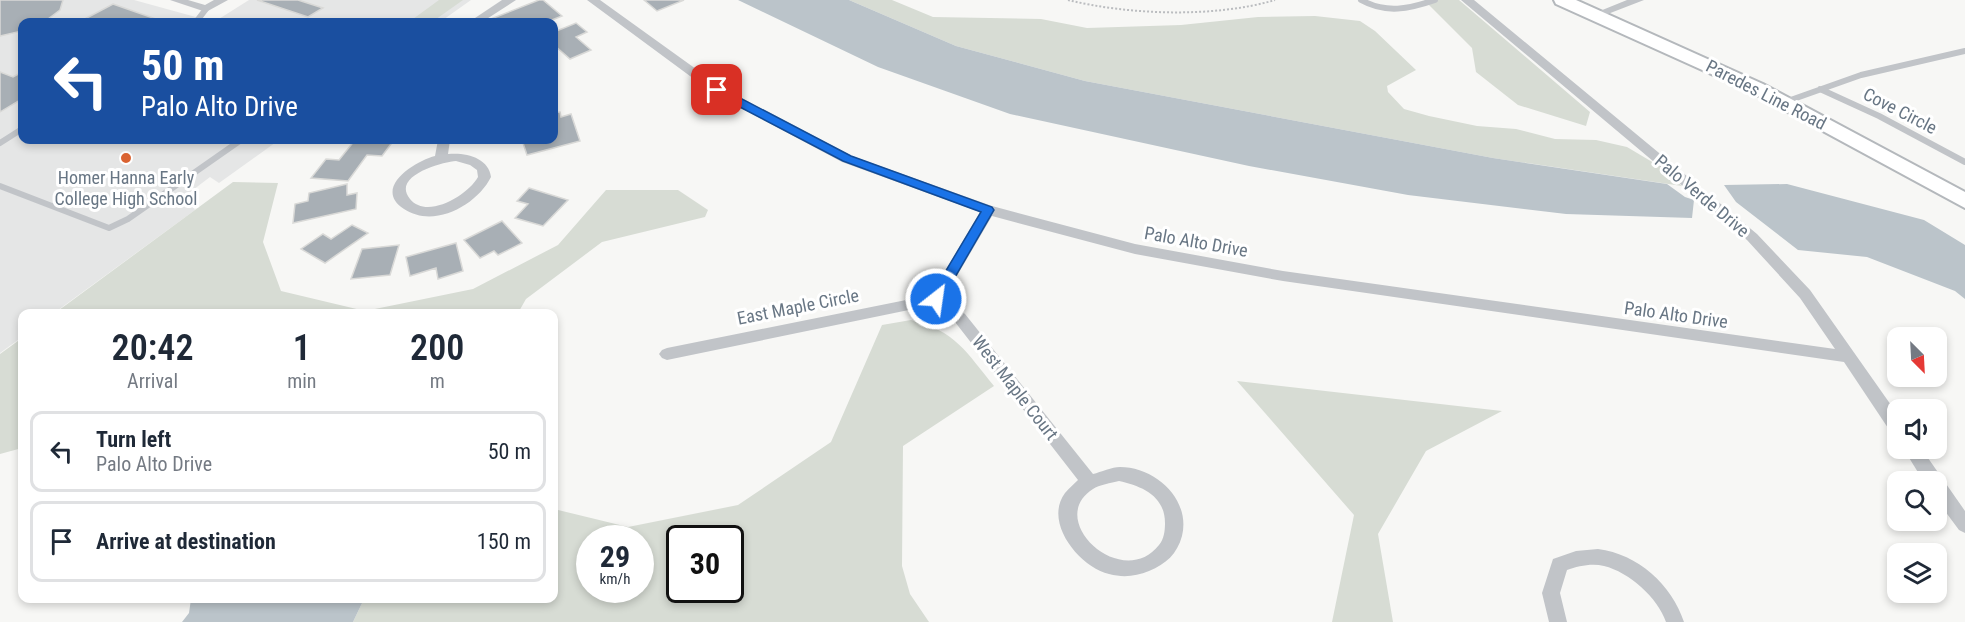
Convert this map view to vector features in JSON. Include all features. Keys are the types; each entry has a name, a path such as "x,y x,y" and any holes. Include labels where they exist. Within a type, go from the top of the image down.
{"main road":[{"name":"Paredes Line Road","path":"1562,0 1785,102 1965,201"}],"street":[{"path":"176,0 206,9 222,0"},
{"path":"481,18 510,0"},
{"name":"Palo Alto Drive","path":"592,0 717,90 847,159 988,210 1135,249 1283,276 1848,357"},
{"name":"Palo Verde Drive","path":"1467,0 1752,237 1804,294 1887,413"},
{"path":"1596,15 1638,0"},
{"path":"441,158 443,144"},
{"path":"441,158 469,158 479,163 484,170 485,178 481,188 459,204 443,210 429,211 407,206 398,193 400,184 416,168 441,158"},
{"path":"936,299 988,210"},
{"name":"East Maple Circle","path":"668,354 936,299"},
{"name":"West Maple Court","path":"936,299 960,318 1089,481"},
{"path":"1127,475 1151,484 1164,494 1172,507 1176,522 1174,536 1167,550 1155,560 1138,567 1119,568 1100,562 1084,552 1073,538 1068,522 1069,506 1076,492 1089,481 1103,476 1127,475"},
{"path":"1947,500 1965,525"},
{"path":"1558,622 1551,593 1558,565 1580,557 1605,558 1635,573 1656,590 1673,614 1675,622"}],"lane":[{"path":"1361,0 1379,10 1404,10 1435,0"},
{"path":"199,18 206,9"},
{"name":"Cove Circle","path":"1785,102 1861,75 1964,52"},
{"name":"Cove Circle","path":"1820,89 1879,116 1965,162"},
{"path":"0,143 18,132"},
{"path":"0,186 101,227 109,228 128,219 235,144"}],"path":[{"path":"1068,0 1083,5 1168,10 1252,6 1275,0"}],"shaded area":[{"name":"Homer Hanna Early College High School","path":"0,0 134,0 199,18 18,18 18,144 273,144 219,183 210,177 185,196 195,210 59,309 18,309 18,340 0,353"},
{"path":"249,0 471,0 446,18 220,18"},
{"path":"439,0 463,0 438,18 414,18"},
{"path":"738,0 849,0 956,46 1085,81 1493,158 1667,184 1685,197 1694,200 1692,218 1566,214 1408,195 1249,166 1010,114 878,67"},
{"path":"849,0 892,0 933,17 1041,19 1087,28 1181,25 1258,17 1315,16 1360,21 1375,31 1416,70 1387,86 1388,92 1404,109 1477,126 1516,129 1555,139 1596,140 1627,147 1659,166 1682,186 1493,158 1085,81 956,46"},
{"path":"1424,0 1459,0 1590,112 1586,126 1518,105 1476,72 1472,48"},
{"path":"233,182 278,183 263,242 281,291 357,309 60,309"},
{"path":"1787,184 1924,220 1965,245 1965,299 1955,291 1867,257 1798,250 1736,202 1724,185"},
{"path":"606,190 678,190 708,210 705,217 602,242 526,299 520,309 375,309 473,289 558,245"},
{"path":"911,320 939,330 959,344 994,386 903,446 902,566 910,594 929,622 353,622 362,603 558,603 558,510 620,525 576,525 576,603 654,603 654,525 638,525 738,505 831,442 882,325"},
{"path":"18,341 18,449 0,454 0,354"},
{"path":"1237,381 1502,411 1426,451 1378,534 1393,622 1332,622 1354,515"},
{"path":"190,603 362,603 353,622 182,622 189,613"}],"building":[{"path":"0,0 63,0 60,10 49,18 18,18 18,32 0,36"},
{"path":"257,0 298,0 323,8 308,17"},
{"path":"539,0 543,0 562,16 557,18 494,18"},
{"path":"644,0 684,0 657,11"},
{"path":"113,4 153,18 87,18"},
{"path":"576,23 587,32 576,37 591,50 570,59 558,48 558,30"},
{"path":"0,72 13,77 18,74 18,101 0,112"},
{"path":"558,112 560,112 561,117 571,114 580,141 527,155 523,144 558,144"},
{"path":"352,144 391,144 382,156 367,155 348,181 311,178 326,159 339,160"},
{"path":"347,184 347,195 357,193 356,209 293,223 295,204 308,201 309,193"},
{"path":"529,188 568,200 543,226 515,218 528,204 517,201"},
{"path":"502,221 522,243 498,255 494,251 480,258 464,240"},
{"path":"352,225 368,233 325,263 301,249 323,234 331,239"},
{"path":"456,243 463,271 438,279 436,268 410,276 406,257"},
{"path":"399,245 390,275 351,279 362,249"}],"place":[{"name":"Homer Hanna Early College High School","path":"126,158"}],"route":[{"path":"717,90 847,159 988,210 936,299"}]}
